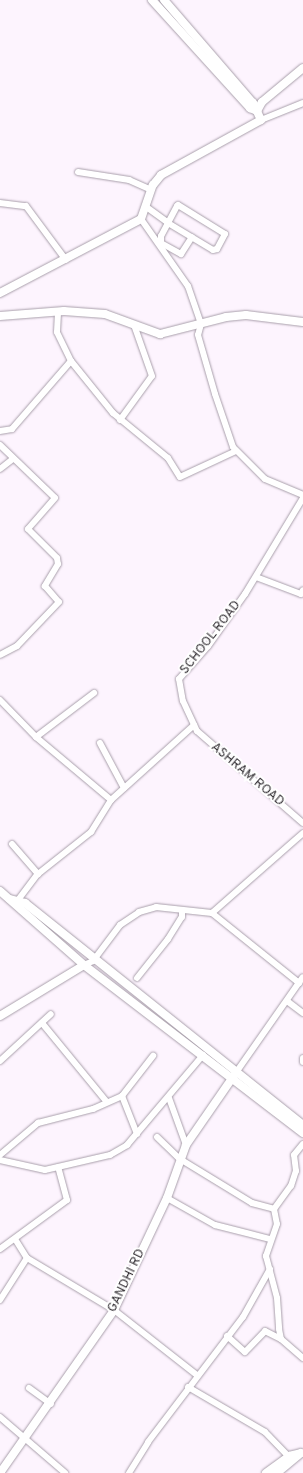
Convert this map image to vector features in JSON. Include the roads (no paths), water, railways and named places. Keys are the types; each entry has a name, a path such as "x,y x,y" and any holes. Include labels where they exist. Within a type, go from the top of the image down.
{"street":[{"path":"152,0 250,108 257,110"},
{"path":"164,0 257,110 261,120"},
{"path":"257,110 262,102 303,68"},
{"path":"0,294 141,219 151,190 161,175 174,165 261,120 303,103"},
{"path":"78,172 129,180 151,190"},
{"path":"0,203 26,206 66,260"},
{"path":"145,206 168,224 192,237 216,250 225,234 180,205 168,224 161,243 179,254 192,237"},
{"path":"141,219 184,277 201,324 198,335 215,394 236,451 265,479 303,496"},
{"path":"0,316 58,311 105,314 160,334 246,315 303,322"},
{"path":"58,311 57,332 72,361 120,420 168,458 181,478 236,451"},
{"path":"120,420 152,376 134,325"},
{"path":"0,431 12,429 72,361"},
{"path":"0,445 55,498 28,530 58,558 58,564 45,586 59,602 17,646 0,655"},
{"path":"0,469 13,458"},
{"name":"SCHOOL ROAD","path":"194,725 182,701 179,679 208,646 256,577 303,496"},
{"path":"256,577 301,594 303,590"},
{"path":"36,737 94,693"},
{"path":"0,700 36,737 111,800"},
{"path":"14,901 38,874 91,832 111,800 194,725"},
{"name":"ASHRAM ROAD","path":"194,725 217,750 303,823"},
{"path":"100,743 124,788"},
{"path":"212,913 303,833"},
{"path":"12,844 38,874"},
{"path":"0,891 93,961 303,1133"},
{"path":"14,901 84,965 203,1055 303,1125"},
{"path":"0,1016 93,961 120,925 139,912 156,907 212,913 299,984"},
{"path":"137,978 168,939 182,917 182,910"},
{"path":"234,1076 303,977"},
{"path":"287,1000 303,1013"},
{"path":"0,1061 51,1014"},
{"path":"42,1023 107,1102"},
{"path":"0,1160 36,1170 58,1167 110,1155 137,1134 169,1098 203,1055"},
{"path":"0,1155 38,1123 122,1096 153,1056"},
{"name":"GANDHI RD","path":"0,1472 51,1404 114,1310 167,1198 186,1145 234,1076"},
{"path":"122,1096 137,1134"},
{"path":"169,1098 186,1145"},
{"path":"157,1137 180,1159 252,1203 274,1209"},
{"path":"281,1339 277,1298 266,1256 270,1239 277,1224 274,1209 290,1186 296,1171 294,1155 303,1144"},
{"path":"0,1249 15,1240 67,1200 58,1167"},
{"path":"167,1198 214,1225 270,1239"},
{"path":"15,1240 27,1258 114,1310 197,1375"},
{"path":"0,1300 27,1258"},
{"path":"129,1473 188,1387 227,1336 270,1269"},
{"path":"227,1336 245,1352 265,1331 281,1339 303,1358"},
{"path":"188,1387 265,1432 291,1459"},
{"path":"29,1388 51,1404"},
{"path":"1,1420 65,1473"},
{"path":"266,1473 302,1452"},
{"path":"277,1473 291,1459"}]}
